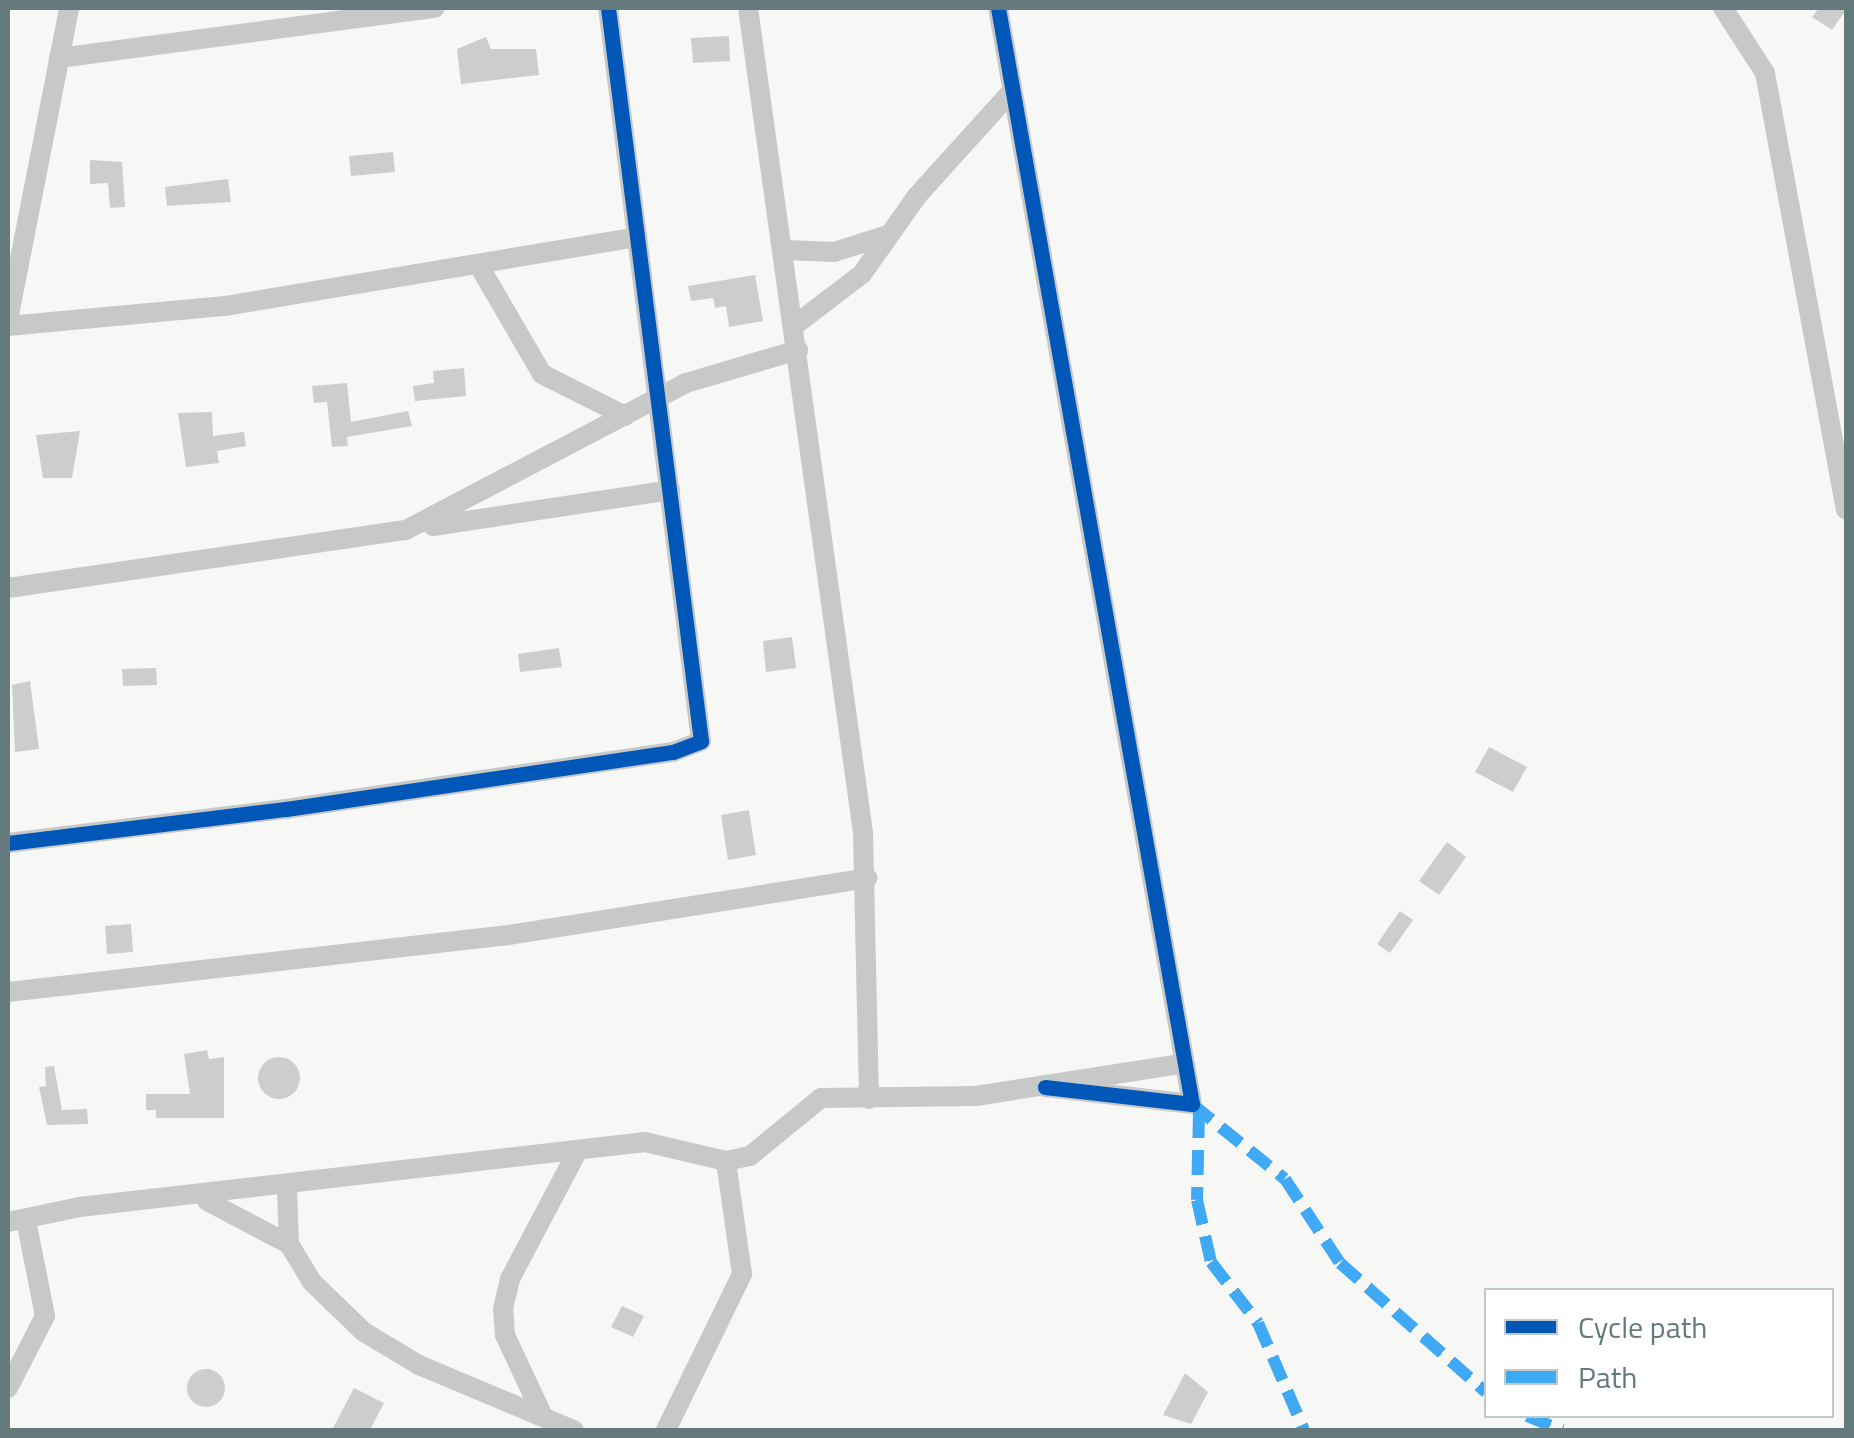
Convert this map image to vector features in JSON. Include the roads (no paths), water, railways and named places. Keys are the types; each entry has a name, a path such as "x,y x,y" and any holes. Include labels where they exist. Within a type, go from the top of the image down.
{"street":[{"path":"69,8 14,240 8,323 226,306 637,238"},
{"path":"59,58 435,8"},
{"path":"8,843 286,809 697,744 703,730 608,8"},
{"path":"748,8 786,250 867,878 869,1099"},
{"path":"998,8 1010,94 1124,698 1180,1064 1192,1104 1045,1087"},
{"path":"1723,8 1766,73 1846,510"},
{"path":"795,324 862,274 887,234 1010,94"},
{"path":"786,250 868,246 887,234"},
{"path":"478,264 542,374 625,416"},
{"path":"406,530 659,402 686,383 798,350"},
{"path":"8,588 670,490"},
{"path":"8,992 502,936 867,878"},
{"path":"8,1388 45,1316 17,1221 80,1207 287,1189 664,1141 726,1161 750,1156 805,1104 1045,1087 1180,1064"},
{"path":"541,1412 505,1336 503,1310 510,1279 577,1152"},
{"path":"666,1430 742,1274 726,1161"},
{"path":"287,1189 288,1244"},
{"path":"198,1199 251,1218 288,1244 312,1282 364,1332 419,1365 541,1412 574,1430"}]}
